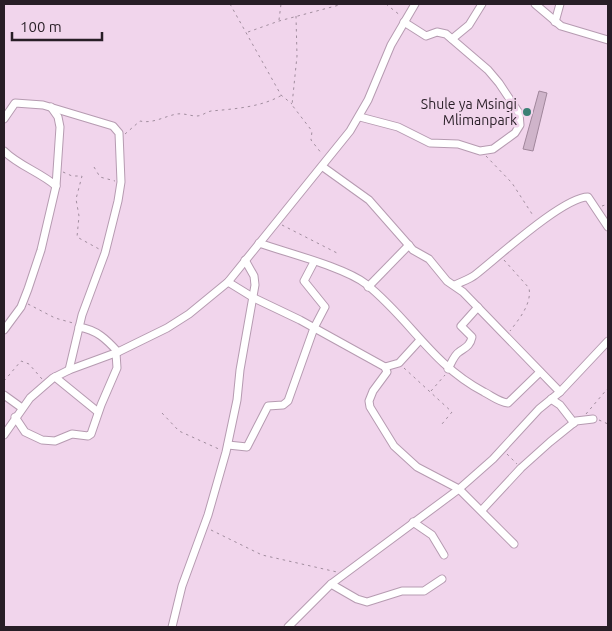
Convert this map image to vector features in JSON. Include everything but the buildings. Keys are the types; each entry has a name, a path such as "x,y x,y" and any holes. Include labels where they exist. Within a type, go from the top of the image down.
{"street":[{"path":"4,435 22,408 46,383 69,370 117,352 178,322 228,282 244,260 325,165 360,116 415,4"},
{"path":"452,38 469,25 482,4"},
{"path":"535,4 555,22 608,40"},
{"path":"555,22 560,4"},
{"path":"360,116 398,127 430,143 458,144 480,151 494,149 515,133 520,125 519,113 495,77 452,38 441,32 426,36 405,21"},
{"path":"4,120 15,103 52,107 113,126 120,133 121,182 105,253 79,326 69,370"},
{"path":"4,330 23,301 41,250 56,186 59,120 52,107"},
{"path":"59,120 67,112"},
{"path":"4,151 12,159 30,168 56,186"},
{"path":"325,165 369,200 409,245 417,253 429,259 442,277 455,285 478,307 508,341 560,392"},
{"path":"455,285 474,276 498,254 538,225 571,203 588,196 608,227"},
{"path":"259,243 350,276 368,287 385,301 448,369 472,386 506,404 540,372"},
{"path":"368,287 409,245"},
{"path":"172,627 182,586 204,527 227,448 254,298 254,276 244,260"},
{"path":"227,448 247,447 268,406 286,404 296,384 314,328 325,307 304,281 314,262"},
{"path":"228,282 254,298 385,367 387,372 370,398 370,407 394,446 411,463 460,489 514,544"},
{"path":"448,369 458,353 466,348 471,341 472,337 460,326 478,307"},
{"path":"15,417 29,435 42,440 55,441 72,434 88,436 95,424 98,412 117,368 117,352 101,335 79,326"},
{"path":"385,367 399,363 420,340"},
{"path":"288,627 331,584 460,489 502,449 539,409 560,392 608,341"},
{"path":"55,377 98,412"},
{"path":"4,396 22,408"},
{"path":"551,399 565,411 574,423"},
{"path":"482,510 521,468 574,423 581,419 593,419"},
{"path":"413,522 432,535 444,555"},
{"path":"331,584 356,599 367,602 402,592 424,591 442,579"}],"path":[{"path":"230,4 282,95 312,131 311,140 325,165"},
{"path":"279,21 281,4"},
{"path":"247,32 296,16 343,4"},
{"path":"386,4 405,21"},
{"path":"292,105 297,56 296,16"},
{"path":"120,140 140,122 149,123 180,114 199,116 209,111 230,111 249,105 271,102 282,95"},
{"path":"480,151 512,183 538,225"},
{"path":"94,167 100,176 121,182"},
{"path":"58,170 72,176 82,176 76,199 79,216 77,237 105,253"},
{"path":"276,223 310,237 337,253"},
{"path":"498,254 527,286 530,292 523,313 510,330 508,341"},
{"path":"23,301 55,318 79,326"},
{"path":"4,381 21,361 29,364 46,383"},
{"path":"399,363 452,412 442,424"},
{"path":"431,392 441,382 448,369"},
{"path":"581,419 608,388"},
{"path":"162,413 179,431 227,448"},
{"path":"593,419 608,424"},
{"path":"502,449 521,468"},
{"path":"204,527 262,555 344,574"}],"place":[{"name":"Shule ya Msingi Mlimanpark","path":"527,112"}]}
